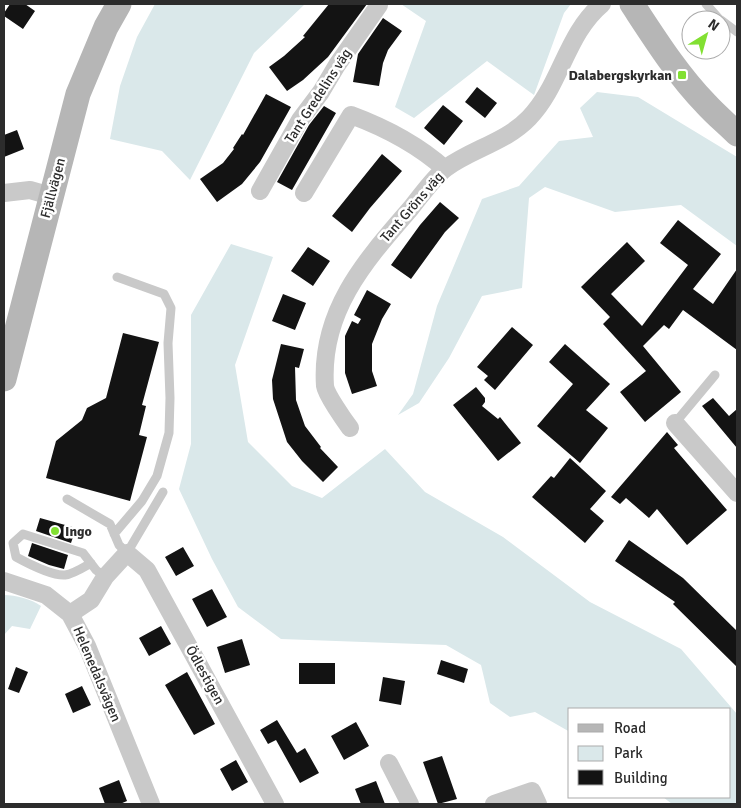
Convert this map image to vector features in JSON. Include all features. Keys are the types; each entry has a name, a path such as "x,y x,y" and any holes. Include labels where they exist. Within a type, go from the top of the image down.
{"street":[{"name":"Fjällvägen","path":"4,379 78,94 106,27 119,4"},
{"name":"Tant Gröns väg","path":"350,428 325,388 328,339 343,298 366,261 445,169 514,131 530,118 546,95 581,25 602,4"},
{"path":"632,4 662,50 706,104 737,134"},
{"name":"Tant Gredelins väg","path":"260,191 300,120 379,5"},
{"path":"304,193 351,114 390,131 426,152 445,169"},
{"path":"4,193 30,190 51,196"},
{"path":"675,422 737,493"},
{"path":"70,614 91,600 105,577 127,553"},
{"name":"Ödlestigen","path":"127,553 147,570 276,804"},
{"name":"Helenedalsvägen","path":"4,581 46,595 70,614 87,646 151,804"},
{"path":"389,763 410,804"},
{"path":"494,804 535,797"}],"lane":[{"path":"114,534 142,501 157,476 169,433 168,343 172,308 164,294 117,277"},
{"path":"675,422 715,375"},
{"path":"67,499 110,524 119,545 127,553 163,492"},
{"path":"91,564 65,575 30,565 16,557 13,543 22,534 83,553 91,564 105,577"}],"green space":[{"path":"155,4 305,4 254,53 190,180 162,151 110,139 120,86 137,37"},
{"path":"401,4 571,4 564,13 534,95 487,61 414,118 395,107 426,21"},
{"path":"597,92 638,97 737,157 737,246 681,205 615,212 545,187 529,198 522,288 482,296 449,358 419,403 398,415 413,394 437,306 482,199 519,186 559,141 593,137 580,108"},
{"path":"231,244 273,257 235,365 248,442 292,486 322,498 385,449 425,492 503,537 590,602 681,649 737,714 737,804 672,804 664,798 731,798 731,708 568,708 568,731 535,712 510,717 490,703 481,665 446,645 281,639 238,607 212,559 179,489 191,444 191,315"},
{"path":"4,595 23,598 41,606 30,629 12,626 4,635"}],"building":[{"path":"10,4 25,4 35,11 23,29 4,16"},
{"path":"329,4 367,4 328,57 303,80 287,91 269,67 305,37 303,36"},
{"path":"383,18 402,31 388,50 383,63 379,86 353,82 358,54"},
{"path":"477,87 497,103 485,118 465,102"},
{"path":"266,94 291,107 260,162 242,184 217,202 200,179 223,163 234,149"},
{"path":"443,105 463,121 444,145 424,128"},
{"path":"324,106 336,113 292,190 277,182 309,125"},
{"path":"17,130 24,149 4,157 4,135"},
{"path":"382,154 402,171 352,232 332,216"},
{"path":"440,202 459,218 445,232 411,279 391,265 420,225"},
{"path":"678,220 721,254 693,289 713,304 737,269 737,350 683,310 669,329 664,325 643,346 681,392 645,422 620,392 646,371 603,324 610,317 581,287 627,242 645,261 611,294 642,326 688,265 660,243"},
{"path":"308,247 330,261 313,286 291,271"},
{"path":"367,290 391,304 382,319 372,344 372,371 377,386 352,394 345,373 345,336 352,321 358,324 361,319 354,315"},
{"path":"283,294 306,303 295,330 272,321"},
{"path":"512,327 533,345 495,390 484,380 488,376 477,367"},
{"path":"123,333 159,342 142,405 146,406 139,435 147,437 130,501 46,478 56,441 82,420 87,408 106,398"},
{"path":"281,344 304,349 299,368 295,367 296,400 305,426 320,448 338,467 323,482 302,461 287,442 273,399 272,380"},
{"path":"565,344 610,384 586,410 608,428 580,463 537,426 573,384 549,362"},
{"path":"476,387 485,398 482,406 498,419 500,417 521,443 498,461 453,405"},
{"path":"713,398 729,416 737,409 737,448 702,406"},
{"path":"667,432 678,445 674,448 727,510 687,545 657,509 649,518 626,498 620,504 611,497"},
{"path":"570,458 606,491 590,509 604,521 585,543 532,497 551,476 554,478"},
{"path":"40,518 76,528 71,543 36,531"},
{"path":"629,540 683,578 737,631 737,667 673,604 675,602 615,561"},
{"path":"32,543 68,555 64,569 28,556"},
{"path":"183,547 194,566 176,576 165,557"},
{"path":"212,589 227,617 207,627 192,599"},
{"path":"161,626 171,644 149,656 139,638"},
{"path":"242,639 250,665 225,673 217,647"},
{"path":"441,660 468,669 464,683 437,674"},
{"path":"299,663 335,663 335,684 299,684"},
{"path":"16,667 28,672 19,693 8,689"},
{"path":"187,672 215,724 194,735 165,685"},
{"path":"383,677 405,681 401,705 379,701"},
{"path":"82,686 91,705 73,713 65,694"},
{"path":"277,720 297,753 305,748 319,773 300,783 276,740 268,744 260,730"},
{"path":"356,722 369,746 344,760 331,736"},
{"path":"442,756 457,799 438,804 423,762"},
{"path":"236,760 248,782 232,791 220,769"},
{"path":"119,780 127,801 120,804 105,804 99,788"},
{"path":"376,781 385,804 361,804 355,789"}],"place":[{"name":"Dalabergskyrkan","path":"682,75"},
{"name":"Ingo","path":"55,531"}]}
